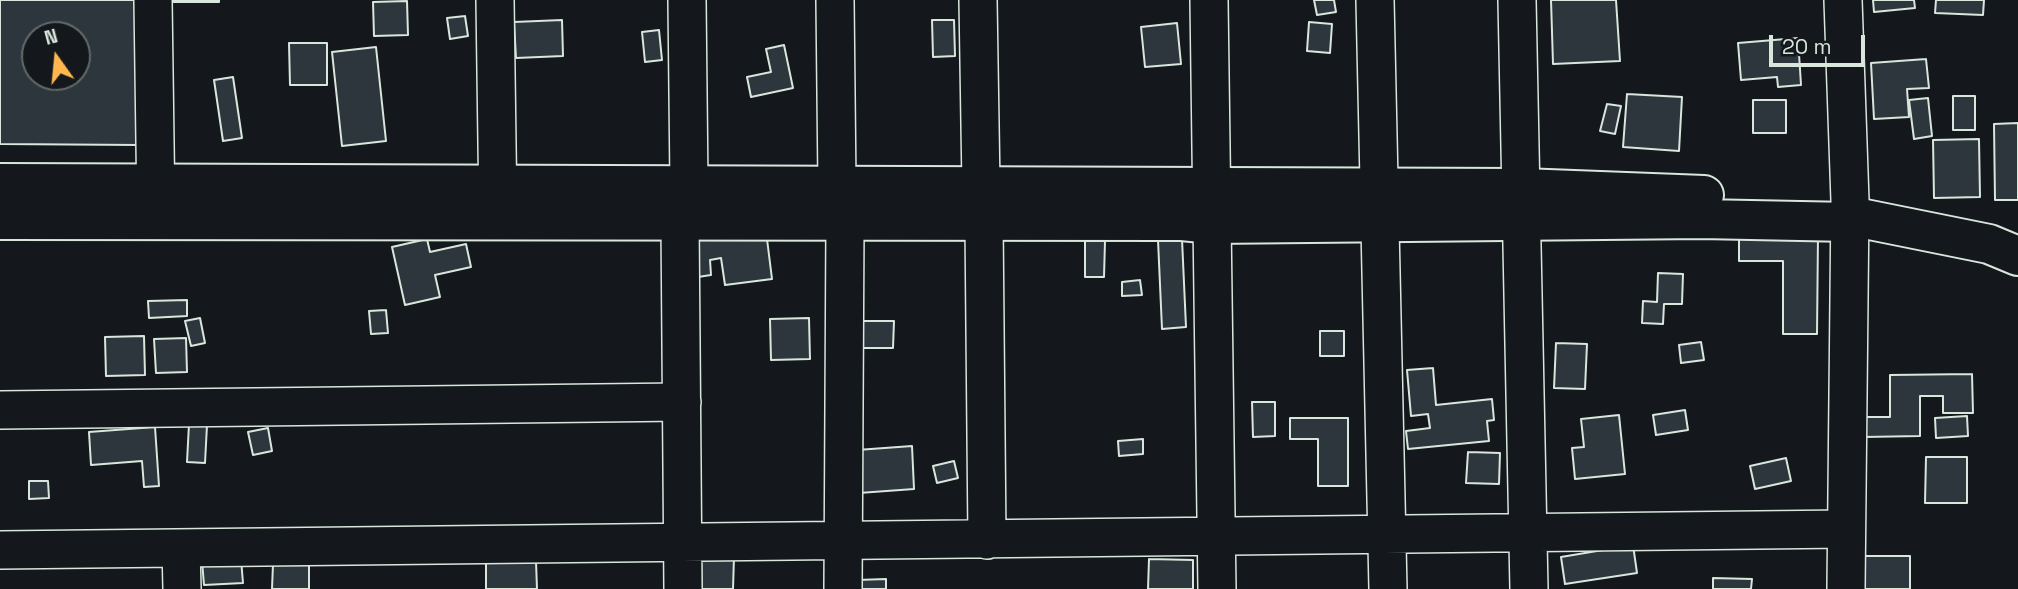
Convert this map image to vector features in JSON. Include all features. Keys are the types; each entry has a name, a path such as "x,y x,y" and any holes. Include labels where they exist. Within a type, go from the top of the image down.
{"main road":[{"path":"0,183 156,200 498,201 689,185 838,185 983,204 1212,207 1522,206 1853,214 1989,244 2018,256"},
{"path":"0,220 156,200"},
{"path":"498,201 680,221 845,223 983,204"}],"street":[{"path":"153,0 156,200"},
{"path":"495,0 498,201"},
{"path":"687,0 689,185"},
{"path":"835,0 838,185 845,223 843,589"},
{"path":"978,0 986,540"},
{"path":"1209,0 1217,589"},
{"path":"1375,0 1388,589"},
{"path":"1517,0 1529,589"},
{"path":"1843,0 1853,214 1846,589"},
{"path":"680,221 683,589"},
{"path":"0,410 682,402"},
{"path":"0,550 1846,529"},
{"path":"181,548 182,589"}],"building":[{"path":"0,0 141,0 139,145 0,144"},
{"path":"219,0 219,2 163,2"},
{"path":"1314,0 1334,0 1336,12 1317,15"},
{"path":"1551,0 1616,0 1620,61 1553,64"},
{"path":"1873,0 1914,0 1915,8 1874,12"},
{"path":"1936,0 1984,0 1983,15 1935,13"},
{"path":"407,1 408,35 374,36 373,2"},
{"path":"465,16 468,36 450,39 447,18"},
{"path":"562,20 563,56 516,58 514,22"},
{"path":"932,20 954,20 955,56 933,57"},
{"path":"1309,22 1332,24 1330,53 1307,51"},
{"path":"1177,23 1181,64 1145,67 1141,27"},
{"path":"659,30 662,60 645,62 642,32"},
{"path":"1798,38 1801,85 1778,87 1777,77 1741,80 1738,43"},
{"path":"289,43 327,43 327,85 290,85"},
{"path":"784,45 793,88 751,97 747,77 771,72 766,49"},
{"path":"376,47 386,141 342,146 332,52"},
{"path":"1926,59 1929,88 1907,89 1909,117 1874,119 1871,63"},
{"path":"233,77 242,138 223,141 214,80"},
{"path":"1627,94 1682,97 1679,151 1623,147"},
{"path":"1953,96 1975,96 1975,130 1953,130"},
{"path":"1928,98 1932,136 1914,139 1909,100"},
{"path":"1753,100 1786,100 1786,133 1753,133"},
{"path":"1607,104 1621,106 1615,134 1600,131"},
{"path":"2018,123 2018,200 1995,200 1994,124"},
{"path":"1979,139 1980,197 1934,198 1933,140"},
{"path":"766,231 772,279 725,285 721,258 710,260 711,275 698,277 694,241"},
{"path":"1739,235 1818,235 1817,334 1783,334 1783,261 1739,261"},
{"path":"427,239 430,252 466,244 471,267 435,275 440,297 405,305 392,247"},
{"path":"1182,239 1186,327 1162,329 1158,240"},
{"path":"1085,241 1105,241 1104,277 1085,277"},
{"path":"1658,273 1683,274 1682,304 1664,304 1663,324 1642,323 1643,301 1657,302"},
{"path":"1140,280 1142,295 1122,296 1122,282"},
{"path":"187,300 187,316 149,318 148,301"},
{"path":"386,310 388,333 371,334 369,311"},
{"path":"200,318 205,343 191,346 185,321"},
{"path":"809,318 810,359 771,360 770,319"},
{"path":"860,321 894,321 893,348 860,348"},
{"path":"1320,331 1344,331 1344,356 1320,356"},
{"path":"144,336 145,375 106,376 105,337"},
{"path":"186,338 187,372 156,373 154,339"},
{"path":"1701,342 1704,360 1681,363 1679,345"},
{"path":"1556,343 1587,344 1585,389 1554,388"},
{"path":"1433,368 1436,405 1492,399 1494,420 1487,421 1489,441 1408,449 1406,431 1430,428 1428,414 1411,416 1407,370"},
{"path":"1972,374 1973,413 1943,413 1943,396 1920,396 1920,436 1864,437 1864,417 1890,417 1890,375"},
{"path":"1252,402 1275,402 1275,436 1253,437"},
{"path":"1685,410 1688,430 1656,435 1653,415"},
{"path":"1619,415 1625,474 1575,479 1572,448 1584,447 1581,419"},
{"path":"1967,416 1968,436 1936,438 1935,418"},
{"path":"1290,418 1348,418 1348,486 1318,486 1318,439 1290,439"},
{"path":"189,424 207,425 205,463 187,462"},
{"path":"155,427 159,486 144,487 142,461 91,465 89,432"},
{"path":"268,428 272,451 253,455 248,432"},
{"path":"1143,439 1143,454 1119,456 1118,441"},
{"path":"912,446 914,489 859,493 857,450"},
{"path":"1468,452 1500,453 1499,484 1466,483"},
{"path":"1926,457 1967,457 1967,503 1925,503"},
{"path":"1786,458 1791,481 1755,489 1750,466"},
{"path":"954,461 958,478 937,483 933,466"},
{"path":"29,481 48,481 49,498 29,499"},
{"path":"1633,545 1637,573 1565,584 1561,557"},
{"path":"699,556 734,557 733,589 698,589"},
{"path":"1864,556 1910,556 1910,589 1864,589"},
{"path":"241,559 243,583 204,585 202,561"},
{"path":"1149,559 1193,560 1193,589 1148,589"},
{"path":"536,561 537,589 486,589 486,562"},
{"path":"273,564 309,564 309,589 272,589"},
{"path":"1713,578 1752,579 1751,589 1713,589"},
{"path":"886,579 886,589 858,589 857,580"}]}
